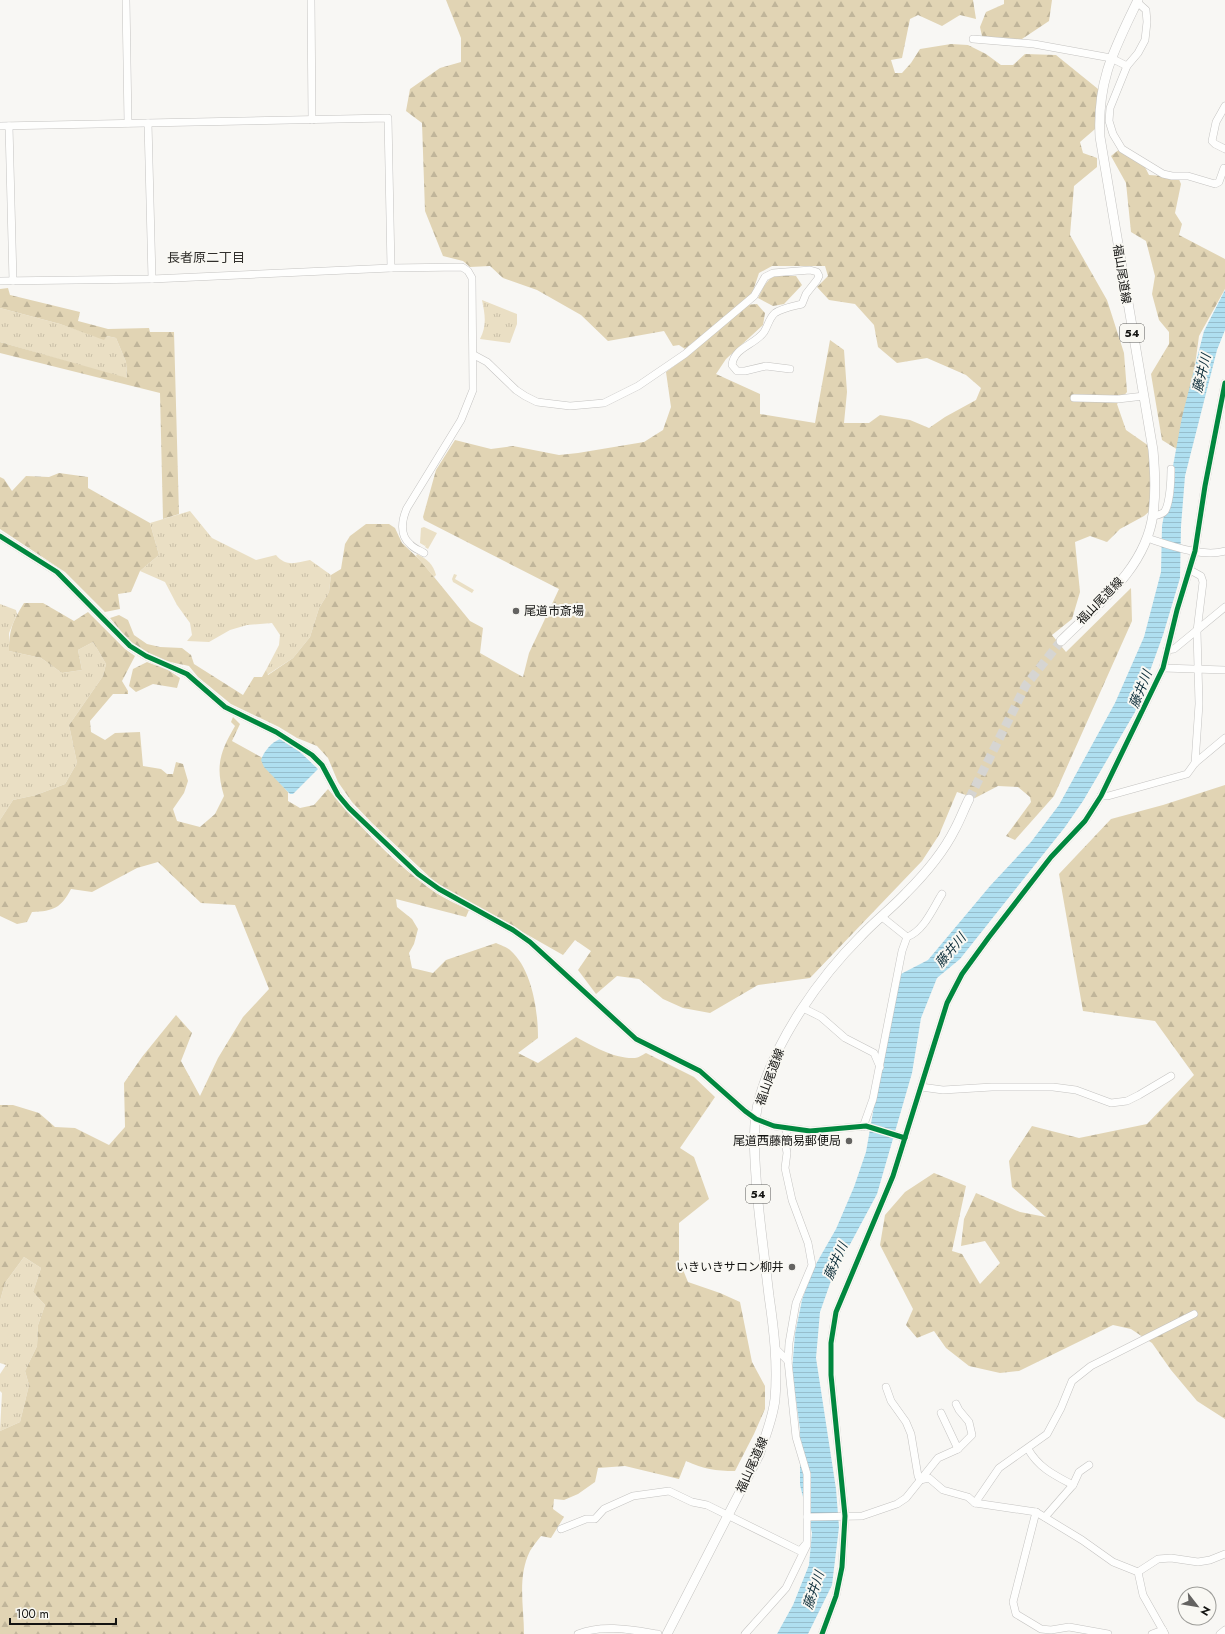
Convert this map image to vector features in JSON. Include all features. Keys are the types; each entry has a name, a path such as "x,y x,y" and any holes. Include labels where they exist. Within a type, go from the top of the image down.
{"main road":[{"name":"福山尾道線","path":"1061,641 1118,584 1138,558 1147,538 1153,516 1156,486 1153,450 1100,137 1100,98 1111,58 1138,1"},
{"name":"福山尾道線","path":"667,1634 759,1455 769,1428 775,1400 776,1349 759,1214 754,1153 756,1119 760,1097 770,1067 781,1045 804,1008 831,969 861,936 906,894 929,868 955,830 969,799"}],"street":[{"path":"126,0 128,124"},
{"path":"311,0 312,120"},
{"path":"1138,1 1146,10 1147,22 1145,40 1138,53 1127,66 1110,108 1109,121 1113,134 1122,149 1163,174 1172,176 1188,176 1215,184 1219,182 1225,166"},
{"path":"973,39 1034,44 1111,58 1127,66"},
{"path":"1225,106 1216,122 1212,141 1225,149"},
{"path":"0,126 388,118 391,268"},
{"path":"148,123 152,279"},
{"path":"10,126 13,281"},
{"path":"0,281 152,279 391,268 462,268 468,270 472,278 474,355 473,390 463,415 402,518 404,534 409,544 424,552"},
{"path":"474,355 487,362 516,390 537,402 570,406 604,402 638,386 685,354 754,296 765,277 772,273 810,270 817,272 819,276 806,294 802,304 776,312 770,319 763,333 733,358 732,365 738,371 745,371 766,366 790,369"},
{"path":"822,1634 836,1596 842,1567 845,1516 831,1375 831,1343 836,1312 893,1176 947,1003 962,974 989,937 1051,857 1085,821 1101,796 1162,668 1177,610 1195,551 1205,486 1225,383"},
{"path":"1074,398 1118,399 1144,396"},
{"path":"1153,516 1160,515 1164,511 1171,483 1171,469"},
{"path":"0,536 57,572 130,646 146,656 187,674 225,707 276,732 312,755 322,765 338,795 349,808 418,874 438,889 513,930 530,942 636,1039 700,1071 756,1119 787,1129 810,1131 866,1127 905,1138"},
{"path":"1147,538 1195,551 1218,553 1225,551"},
{"path":"1190,570 1201,576 1203,582 1197,631 1197,669 1200,704 1195,763"},
{"path":"1167,650 1174,649 1225,607"},
{"path":"1162,668 1225,670"},
{"path":"1101,796 1108,796 1187,774 1195,763 1225,738"},
{"path":"866,1127 880,1067 902,951 907,937 912,935 921,927 942,894"},
{"path":"882,916 907,937"},
{"path":"804,1008 821,1017 845,1038 874,1053 880,1067"},
{"path":"921,1087 943,1090 992,1087 1053,1087 1076,1090 1111,1103 1127,1101 1171,1076"},
{"path":"745,1634 786,1588 807,1545 807,1474 796,1437 788,1361 789,1343 796,1303 812,1264 808,1244 792,1200 785,1168 787,1153 785,1141 787,1129"},
{"path":"975,1502 999,1468 1028,1449 1046,1434 1061,1408 1072,1381 1091,1366 1194,1314"},
{"path":"776,1349 788,1361"},
{"path":"886,1387 891,1401 906,1422 911,1434 920,1480"},
{"path":"807,1517 862,1516 897,1504 906,1498 938,1458 958,1450 972,1435 969,1422 956,1404"},
{"path":"941,1413 958,1450"},
{"path":"1028,1449 1035,1461 1055,1476 1073,1485"},
{"path":"1045,1517 1073,1485 1079,1472 1089,1465"},
{"path":"920,1480 929,1478 943,1490 968,1497 975,1502 1036,1512 1113,1562 1138,1572"},
{"path":"561,1529 586,1519 595,1519 604,1509 634,1496 669,1491 692,1502 707,1505 800,1551 805,1545 807,1545"},
{"path":"1036,1512 1013,1602 1016,1614 1041,1629 1051,1630 1069,1627 1108,1634"},
{"path":"1138,1572 1158,1559 1171,1558 1198,1562 1210,1560 1225,1554"},
{"path":"1138,1572 1143,1595 1164,1632 1152,1634"},
{"path":"578,1634 602,1629 628,1629 658,1634"},
{"path":"1220,1634 1225,1630"}],"green space":[{"path":"446,0 973,0 976,19 960,15 942,26 918,15 910,19 902,58 891,60 895,73 902,73 920,49 951,44 968,45 986,54 1001,65 1013,65 1025,54 1056,55 1103,93 1102,123 1080,142 1083,153 1097,158 1097,167 1074,186 1070,235 1107,300 1124,353 1127,392 1117,404 1126,430 1149,446 1158,504 1144,516 1120,529 1107,542 1090,536 1075,542 1080,592 1072,619 1052,635 1066,652 1131,588 1132,621 1054,796 1015,840 1006,836 1031,802 1030,797 1018,787 998,786 975,798 957,792 939,835 922,861 810,978 758,985 710,1013 683,1008 663,999 639,979 617,976 596,994 578,970 591,951 575,940 563,955 435,882 372,823 352,802 338,782 328,758 317,746 297,738 279,727 231,704 198,677 189,666 160,659 139,649 110,618 119,615 128,620 134,635 147,644 160,647 182,648 191,655 194,664 243,695 254,677 262,677 266,670 268,675 293,658 310,637 319,608 329,592 331,575 341,569 345,544 350,536 366,524 389,524 395,528 402,543 421,561 470,621 483,628 480,653 523,677 529,653 559,589 424,520 423,517 436,470 455,440 491,449 513,446 559,455 644,442 663,430 671,407 666,372 681,361 745,305 757,304 765,313 763,325 726,359 716,374 760,394 760,414 815,423 830,340 844,350 847,392 844,423 869,423 880,415 910,420 929,428 945,417 976,400 981,388 966,375 927,358 897,363 878,347 874,325 855,304 829,300 817,287 828,276 825,266 772,266 759,273 752,294 685,349 679,345 673,346 664,331 608,341 581,315 537,290 503,278 490,266 470,267 463,261 443,256 425,211 422,123 406,111 410,89 440,68 461,62 461,38"},
{"path":"1004,0 1052,0 1049,21 1019,41 982,36 980,27 986,12 1004,4"},
{"path":"1121,148 1144,165 1149,175 1178,177 1181,184 1175,213 1182,224 1179,235 1225,259 1225,289 1199,336 1183,453 1162,440 1151,374 1169,344 1169,332 1159,320 1152,294 1155,276 1146,241 1131,232 1126,183 1111,156"},
{"path":"772,276 796,276 802,285 784,304 773,306 758,298 764,286"},
{"path":"8,288 10,295 80,312 78,321 108,329 149,328 150,332 174,332 179,514 163,519 160,393 0,353 0,342 127,378 126,362 116,338 107,336 104,340 60,324 0,308 0,289"},
{"path":"482,300 517,314 517,324 510,343 480,339 484,329 485,320"},
{"path":"0,308 60,324 104,339 107,336 116,338 126,362 127,379 0,342"},
{"path":"59,473 88,477 88,488 150,523 159,555 140,571 131,592 118,594 120,609 105,612 65,572 0,529 0,477 4,479 12,491 26,476 49,477"},
{"path":"190,511 212,538 256,560 276,555 287,563 310,560 331,575 329,592 319,608 310,637 293,658 267,675 266,670 279,645 280,635 272,623 247,625 230,630 209,642 187,641 192,635 190,623 177,605 165,582 140,571 159,555 150,523"},
{"path":"424,527 437,533 428,549 425,547 426,545 425,546 420,543 421,528"},
{"path":"417,554 427,560 431,565 436,575 434,577 416,556"},
{"path":"454,574 457,575 455,579 474,590 472,593 453,582 452,579"},
{"path":"24,603 43,603 74,621 88,612 125,649 135,656 122,681 128,691 128,694 113,694 90,721 91,732 105,740 115,733 140,732 143,766 161,769 167,774 173,774 176,762 183,764 188,781 184,793 173,809 177,821 200,827 215,814 224,796 220,776 220,760 235,726 231,722 233,717 240,724 232,741 270,762 278,781 288,792 288,801 300,808 314,805 328,789 352,817 407,871 436,893 469,910 466,917 396,899 397,907 412,919 418,929 414,944 409,953 412,968 433,973 446,960 496,943 509,949 518,958 529,979 535,1003 538,1038 518,1053 538,1063 576,1037 604,1051 627,1058 636,1058 646,1053 694,1077 715,1097 680,1148 694,1157 709,1199 679,1223 679,1260 688,1282 720,1293 740,1302 752,1362 765,1386 765,1409 735,1471 710,1469 686,1461 679,1479 625,1466 598,1468 595,1482 578,1494 564,1500 554,1499 553,1509 564,1517 551,1538 541,1536 530,1551 526,1561 522,1582 524,1634 0,1634 0,1431 20,1422 29,1385 25,1371 37,1346 38,1325 45,1305 33,1292 41,1268 24,1257 5,1283 0,1301 0,1105 13,1105 39,1113 55,1127 75,1128 109,1145 125,1127 124,1083 142,1057 176,1015 192,1033 181,1061 200,1096 218,1058 243,1017 269,989 235,905 201,903 158,862 137,868 92,892 71,889 64,900 56,907 46,911 32,912 27,922 17,924 0,916 0,820 13,800 36,795 65,784 77,763 69,725 103,676 106,664 93,642 78,650 82,670 62,673 41,658 9,651 12,626"},
{"path":"0,604 16,610 17,614 9,633 9,651 41,658 62,673 82,670 78,650 93,642 106,664 103,676 69,725 77,763 65,784 36,795 13,800 0,820"},
{"path":"147,662 168,670 180,678 177,688 153,684 136,692 129,686 133,669"},
{"path":"1225,785 1225,1419 1197,1401 1171,1370 1152,1343 1131,1329 1113,1325 1019,1371 1000,1373 969,1366 946,1348 934,1331 917,1338 906,1325 913,1309 880,1245 885,1215 905,1192 934,1173 966,1186 952,1251 962,1254 980,1284 1000,1263 985,1241 961,1246 964,1219 976,1193 1020,1212 1046,1217 1012,1187 1009,1161 1032,1126 1079,1138 1147,1124 1194,1075 1155,1021 1083,1011 1059,874 1111,819 1163,805"},
{"path":"24,1257 41,1268 33,1292 45,1305 38,1325 37,1346 25,1371 29,1385 20,1422 0,1431 2,1393 0,1391 0,1374 6,1365 0,1363 0,1301 5,1283"}],"water":[{"name":"藤井川","path":"1225,290 1225,330 1217,350 1185,476 1181,526 1180,578 1163,635 1135,712 1083,801 1065,827 960,959 937,978 921,1018 912,1073 877,1194 832,1278 820,1312 816,1358 836,1489 839,1527 832,1585 808,1634 777,1634 793,1605 809,1565 812,1533 800,1485 800,1429 792,1371 795,1334 802,1300 812,1271 836,1229 854,1187 866,1152 897,976 928,960 990,886 1031,842 1059,805 1115,703 1144,637 1161,572 1162,526 1182,417 1204,331"},
{"path":"280,739 300,752 318,769 293,794 290,794 264,767 261,760 269,747"}],"tunnel":[{"path":"969,799 1026,685 1061,641"}],"cycle path":[{"path":"822,1634 836,1596 842,1567 845,1516 831,1375 831,1343 836,1312 893,1176 947,1003 962,974 989,937 1051,857 1085,821 1101,796 1163,668 1177,610 1195,551 1205,486 1225,383"},
{"path":"0,536 57,572 130,646 146,656 187,674 225,707 276,732 312,755 322,765 338,795 349,808 418,874 439,889 513,930 530,942 636,1039 700,1071 756,1119 774,1126 810,1131 866,1126 905,1138"}],"place":[{"name":"尾道市斎場","path":"516,611"},
{"name":"尾道西藤簡易郵便局","path":"849,1141"},
{"name":"いきいきサロン柳井","path":"792,1267"}],"district":[{"name":"長者原二丁目","path":"206,257"}]}
